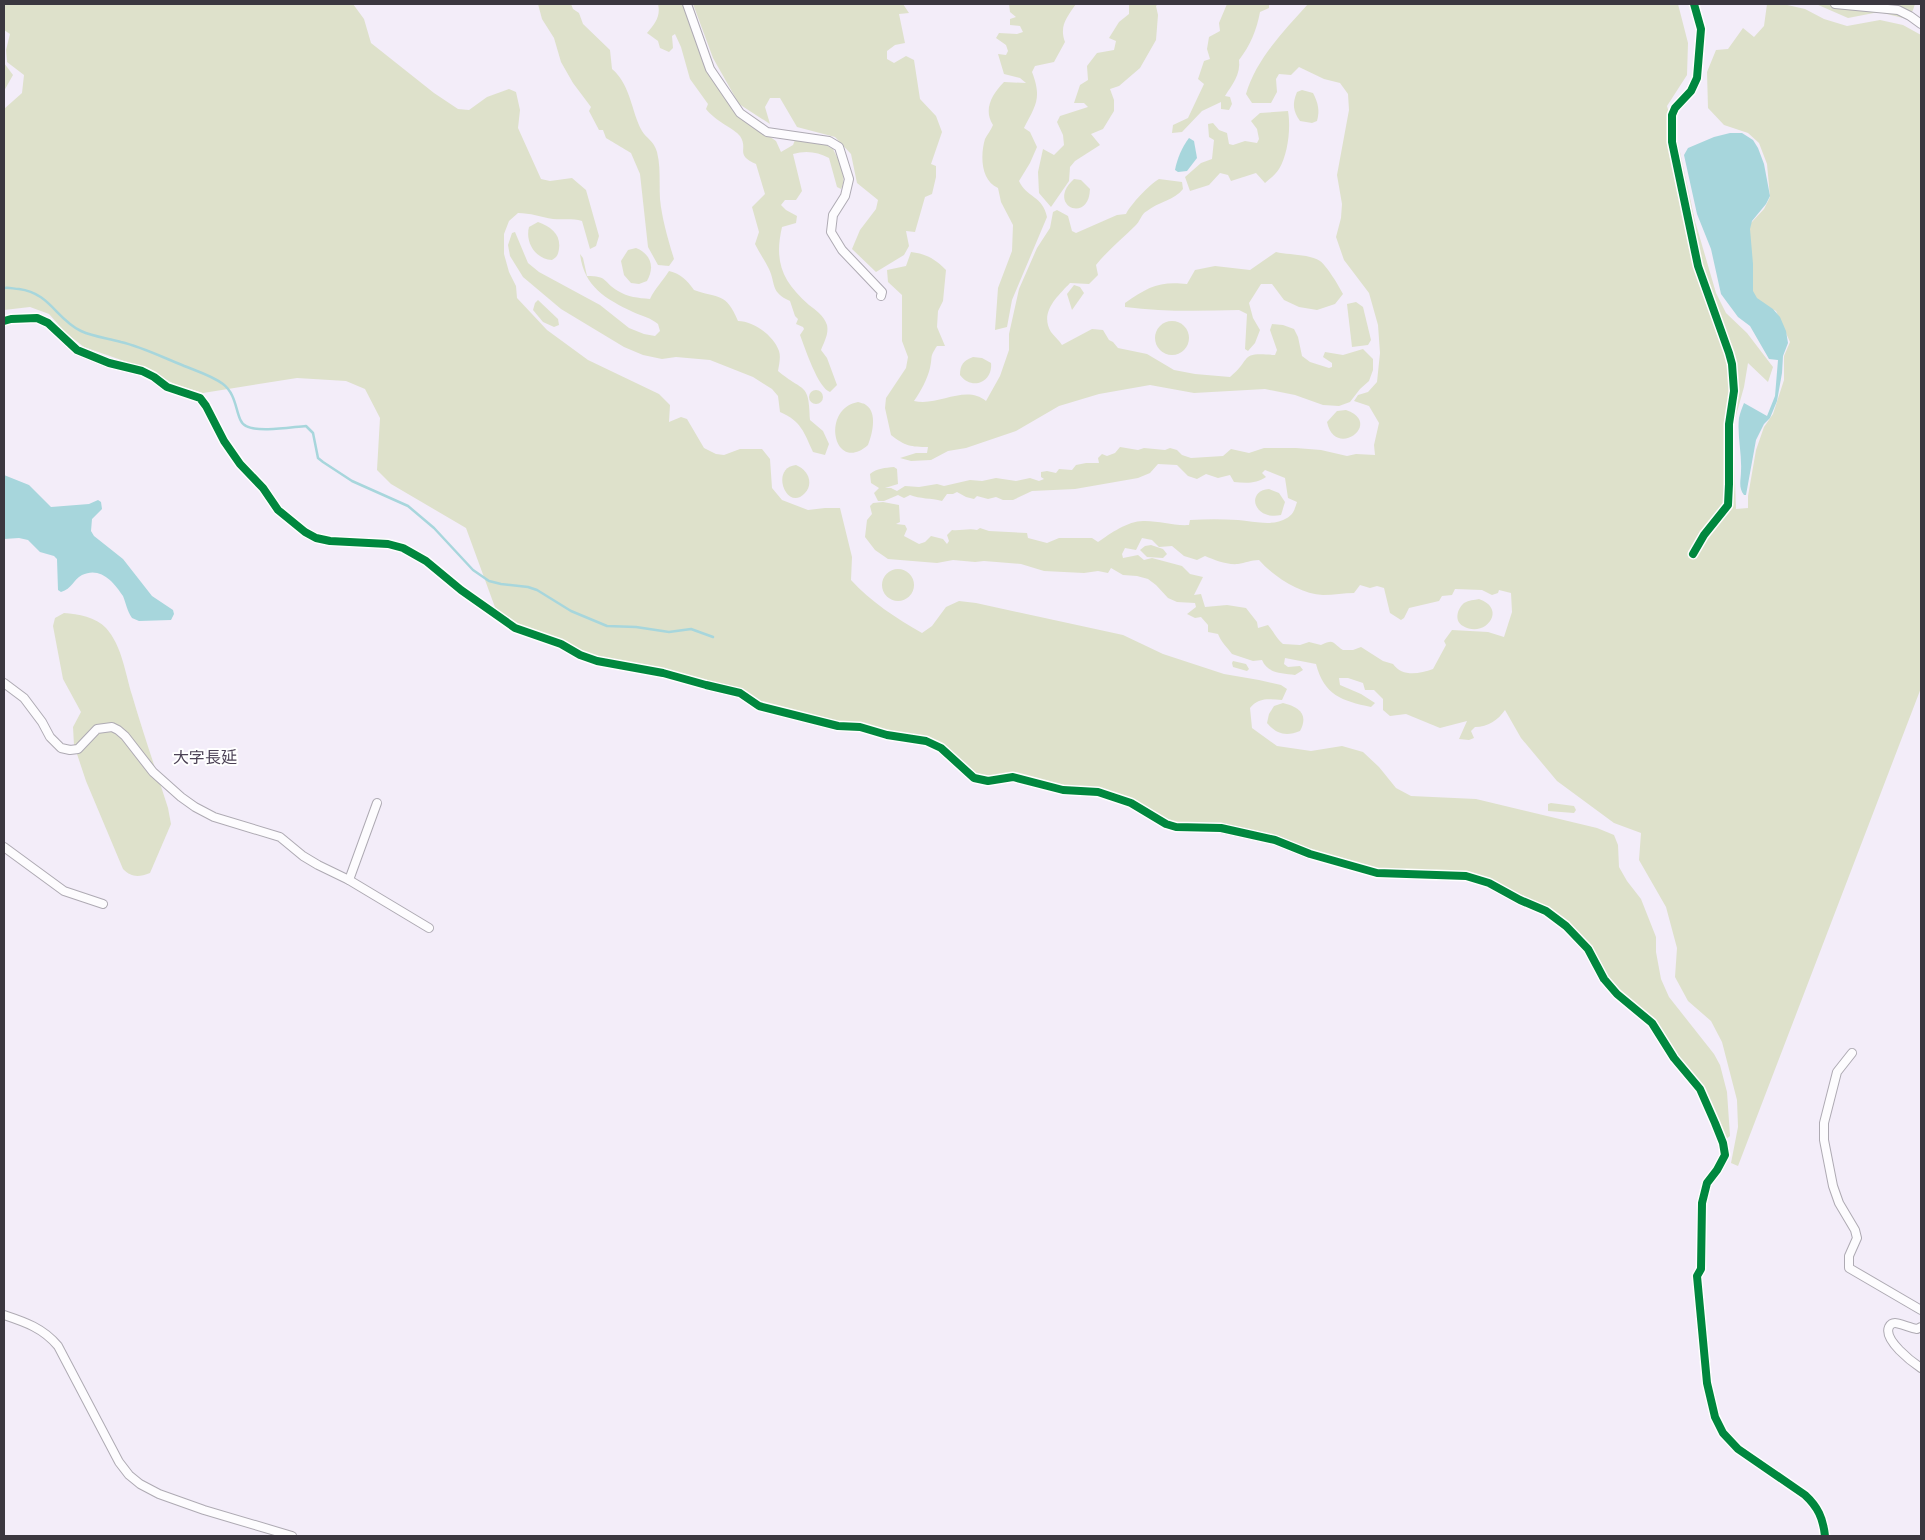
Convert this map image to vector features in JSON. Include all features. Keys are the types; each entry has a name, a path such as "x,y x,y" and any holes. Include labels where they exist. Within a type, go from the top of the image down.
{"street":[{"path":"687,4 710,69 740,113 767,132 828,141 839,147 849,179 845,196 833,215 831,232 842,250 882,292 881,296"},
{"path":"1693,554 1704,535 1728,505 1730,484 1729,424 1734,391 1732,364 1698,266 1672,142 1670,122 1672,115 1675,108 1692,91 1698,78 1701,29 1694,4"},
{"path":"1835,4 1898,10 1921,24"},
{"path":"4,321 37,318 48,323 77,350 109,363 142,372 154,377 167,388 200,398 224,441 240,464 263,488 278,510 305,532 316,538 330,541 388,544 403,548 426,562 461,590 515,628 561,644 589,658 663,673 706,686 740,693 759,706 838,726 860,727 887,735 926,741 941,748 974,778 988,782 1013,777 1063,790 1098,792 1131,803 1166,824 1176,827 1221,828 1275,840 1310,854 1377,873 1466,876 1489,883 1520,900 1546,911 1566,926 1588,949 1604,979 1617,994 1652,1023 1674,1058 1700,1089 1723,1143 1725,1155 1707,1184 1702,1203 1701,1269 1697,1276 1707,1383 1711,1404 1723,1433 1738,1449 1805,1494 1815,1504 1823,1518 1825,1536"},
{"path":"4,683 24,698 42,722 50,737 61,748 78,749 97,729 112,727 125,736 153,772 195,807 214,817 280,837 303,856 349,880 429,928"},
{"path":"349,880 377,803"},
{"path":"4,847 64,891 102,904"},
{"path":"1852,1053 1837,1072 1824,1123 1824,1140 1832,1186 1839,1203 1855,1230 1857,1238 1848,1262 1849,1268 1921,1310"},
{"path":"4,1315 32,1325 48,1335 58,1346 115,1456 129,1475 140,1484 159,1494 204,1510 292,1536"},
{"path":"1921,1327 1917,1329 1895,1323 1890,1325 1888,1329 1888,1335 1895,1345 1904,1355 1921,1368"}],"green space":[{"path":"4,4 353,4 364,19 371,43 434,93 458,109 469,110 487,97 509,89 516,92 520,110 518,128 541,179 550,181 572,178 586,190 599,236 596,246 590,249 582,221 553,219 518,213 509,221 504,234 504,254 509,272 516,286 517,298 547,330 588,360 659,394 670,405 669,422 681,417 687,419 704,448 716,454 724,455 740,449 762,449 770,459 772,488 782,500 808,510 840,508 852,557 851,580 884,609 922,633 932,626 946,607 959,601 1123,635 1163,654 1224,674 1281,685 1287,689 1282,700 1260,700 1250,708 1252,728 1277,746 1311,751 1342,746 1363,752 1379,767 1396,788 1411,796 1476,799 1597,828 1614,835 1618,845 1619,867 1641,899 1656,937 1656,952 1661,979 1669,997 1714,1054 1720,1065 1727,1092 1730,1136 1726,1139 1724,1136 1703,1087 1677,1058 1656,1021 1623,995 1608,980 1594,951 1578,933 1549,908 1493,881 1473,874 1454,871 1376,869 1316,852 1277,837 1180,825 1163,819 1138,803 1062,787 975,775 945,747 931,739 841,723 583,652 569,643 516,625 496,610 466,528 391,484 377,470 380,418 365,389 346,381 297,378 203,393 176,385 147,369 84,347 66,333 49,314 30,307 4,310 4,109 22,93 24,75 7,62 6,50 10,34 4,30"},
{"path":"538,4 571,4 573,9 579,13 583,24 610,50 612,69 627,90 642,131 654,145 657,152 661,206 674,259 669,266 658,265 648,247 640,174 631,153 606,138 603,130 599,130 589,111 591,107 573,83 561,62 554,38 542,19"},
{"path":"658,4 685,4 708,71 739,115 776,141 781,152 793,145 795,140 826,145 833,149 840,164 844,179 841,189 837,187 829,158 812,152 793,154 802,191 796,200 785,200 781,205 797,216 796,223 782,227 779,251 782,270 792,288 820,314 827,325 827,335 821,350 827,358 837,385 830,392 825,389 812,367 800,335 804,329 796,324 798,319 795,316 790,301 776,291 769,269 755,244 759,232 752,207 765,194 756,164 745,157 740,136 706,109 708,104 690,79 681,47 675,34 672,36 673,48 669,52 660,48 658,41 647,33 657,20"},
{"path":"693,4 903,4 909,13 899,14 905,43 895,45 887,51 887,59 894,63 906,56 914,60 920,99 936,116 942,132 931,164 936,166 936,177 932,194 925,197 915,232 906,231 909,246 904,255 876,272 852,249 860,230 876,209 878,200 857,183 851,154 835,137 797,127 780,98 770,98 765,107 770,124 739,104 713,58"},
{"path":"1009,4 1076,4 1063,26 1065,42 1054,62 1035,66 1032,72 1037,95 1032,113 1024,128 1030,132 1037,147 1019,181 1042,205 1047,217 1012,300 1007,327 995,330 998,288 1012,251 1013,225 1001,202 998,188 992,185 985,174 982,160 983,146 993,125 990,119 989,108 996,92 1004,82 1026,83 1020,78 1004,74 998,54 1006,55 1008,51 1006,45 996,38 999,33 1017,34 1023,32 1020,26 1010,25 1010,19 1016,17 1010,12"},
{"path":"1129,4 1158,4 1156,6 1158,15 1156,40 1140,68 1119,86 1110,89 1114,100 1114,111 1103,129 1091,134 1100,145 1075,161 1070,167 1069,181 1051,207 1039,193 1038,172 1043,149 1054,155 1064,145 1063,135 1057,122 1060,116 1088,107 1084,103 1074,103 1080,85 1088,80 1087,66 1097,53 1114,50 1116,41 1109,38 1119,22 1129,14"},
{"path":"1227,4 1269,4 1269,8 1260,12 1252,37 1239,60 1237,75 1225,96 1230,97 1232,104 1229,110 1221,109 1221,102 1202,111 1182,132 1172,133 1173,125 1188,118 1204,84 1198,79 1204,61 1210,59 1207,49 1209,37 1220,31 1219,23"},
{"path":"1308,4 1678,4 1688,43 1687,75 1667,106 1680,152 1695,221 1716,293 1726,313 1747,333 1773,367 1768,382 1748,363 1744,387 1733,426 1736,509 1748,508 1748,496 1756,450 1764,427 1773,414 1784,380 1784,356 1790,342 1776,311 1756,300 1752,292 1750,224 1764,209 1770,197 1767,164 1759,143 1748,133 1724,125 1708,108 1707,72 1716,50 1728,49 1743,28 1754,37 1764,26 1767,4 1783,4 1805,9 1824,19 1847,26 1880,20 1903,25 1921,35 1921,688 1738,1166 1731,1163 1738,1127 1737,1100 1722,1042 1711,1021 1688,1001 1675,977 1677,948 1666,907 1639,860 1641,833 1614,823 1557,781 1521,738 1505,710 1492,722 1484,726 1475,727 1471,731 1474,738 1469,740 1459,739 1467,721 1440,728 1406,714 1390,716 1383,710 1383,699 1374,690 1365,690 1363,683 1348,678 1339,678 1340,685 1361,694 1375,703 1371,707 1343,699 1329,690 1319,675 1316,664 1285,658 1284,664 1288,667 1300,666 1303,670 1295,675 1272,670 1262,660 1253,661 1232,654 1218,634 1208,632 1208,625 1201,617 1195,618 1187,614 1196,607 1195,603 1177,602 1168,598 1148,579 1123,575 1111,568 1108,573 1098,571 1084,573 1044,571 1021,564 984,561 953,560 937,563 888,559 875,550 865,537 867,520 872,514 870,506 873,503 883,502 899,505 900,522 896,524 905,525 907,529 904,536 919,544 925,542 931,536 943,539 947,544 949,541 947,535 952,530 977,530 980,528 989,531 1027,533 1028,538 1047,543 1059,538 1092,538 1098,542 1120,528 1139,521 1183,525 1189,525 1190,520 1202,519 1263,523 1276,522 1291,515 1297,502 1288,498 1285,478 1265,470 1262,473 1266,477 1255,482 1243,483 1234,482 1230,475 1218,478 1206,474 1197,479 1188,476 1177,465 1158,464 1150,473 1138,478 1075,489 1032,491 1013,500 1003,500 996,497 988,499 977,496 974,499 957,492 947,494 942,501 910,495 904,498 898,495 884,501 878,501 874,493 879,488 871,483 870,474 884,468 894,467 897,469 898,484 885,488 897,491 905,486 919,487 937,484 944,486 970,480 982,481 996,478 1016,481 1030,478 1039,481 1044,479 1041,477 1041,472 1056,473 1059,469 1072,470 1076,465 1099,463 1098,458 1102,454 1107,456 1115,453 1120,447 1138,450 1144,448 1165,450 1170,448 1191,458 1223,456 1231,449 1249,453 1264,448 1321,450 1347,456 1356,454 1375,455 1374,445 1379,423 1369,406 1354,401 1358,395 1368,392 1377,382 1380,353 1378,325 1369,293 1344,260 1336,237 1341,218 1342,204 1337,175 1349,110 1348,94 1340,83 1324,79 1299,67 1291,75 1279,74 1276,79 1277,92 1271,103 1252,103 1246,94 1264,57 1280,35","holes":["1142,538 1152,540 1159,547 1172,546 1184,556 1197,560 1205,556 1229,564 1259,560 1272,572 1296,588 1314,594 1354,593 1360,585 1370,588 1377,586 1384,588 1390,613 1401,620 1409,608 1439,601 1442,596 1452,595 1455,589 1482,590 1492,595 1498,593 1499,590 1511,593 1512,612 1504,637 1488,632 1452,630 1444,641 1446,645 1433,669 1417,673 1406,673 1361,647 1353,650 1343,650 1331,642 1321,645 1309,642 1300,645 1283,644 1268,625 1258,628 1257,622 1246,608 1227,605 1205,607 1201,594 1194,595 1203,577 1190,574 1182,566 1152,558 1144,560 1138,555 1123,558 1122,554 1125,548 1136,550"]},
{"path":"1816,4 1915,4 1907,19 1879,12 1848,18"},
{"path":"4,63 13,75 4,91"},
{"path":"1302,90 1313,93 1317,103 1317,121 1312,123 1300,121 1295,111 1295,96 1297,92"},
{"path":"1288,111 1289,133 1285,156 1278,171 1265,183 1256,173 1231,181 1228,175 1220,173 1209,185 1190,191 1185,177 1201,163 1212,159 1214,140 1209,137 1208,124 1213,123 1219,130 1227,133 1229,144 1233,145 1245,141 1257,143 1259,139 1257,129 1251,121 1260,113"},
{"path":"1074,179 1081,180 1090,189 1088,200 1077,209 1066,203 1064,197 1066,188"},
{"path":"1159,179 1182,182 1183,189 1176,196 1145,212 1137,224 1096,265 1098,275 1089,284 1070,283 1052,305 1047,318 1048,325 1051,332 1062,345 1092,329 1103,330 1109,340 1118,348 1147,354 1174,370 1230,377 1251,356 1256,354 1275,355 1277,350 1270,330 1272,324 1283,325 1294,329 1298,337 1302,356 1310,362 1329,368 1332,367 1332,363 1323,357 1325,352 1343,355 1363,349 1373,359 1373,370 1369,381 1350,402 1339,406 1323,405 1295,395 1265,389 1194,393 1150,385 1099,394 1059,406 1016,431 966,448 948,451 931,460 911,461 900,458 916,453 927,453 928,447 908,445 891,435 885,408 886,398 906,368 908,357 902,341 902,295 888,282 887,270 906,266 911,252 930,258 946,270 943,301 938,311 937,327 945,346 937,346 932,355 927,377 914,401 923,402 969,395 978,396 986,401 1000,376 1009,350 1009,334 1019,289 1037,248 1050,228 1053,212 1057,210 1068,216 1072,231 1076,233 1117,215 1126,214 1141,195"},
{"path":"538,222 547,226 557,235 559,249 556,257 552,260 541,257 530,244 529,227"},
{"path":"515,232 528,263 539,272 600,305 629,328 644,334 655,336 660,331 658,324 605,297 586,275 580,254 583,258 587,276 602,278 618,291 629,296 650,299 669,271 683,278 694,290 721,298 730,305 738,321 763,330 773,340 780,356 778,371 806,393 810,420 823,431 829,444 825,455 813,452 797,423 780,412 778,396 772,389 753,377 710,360 676,357 662,359 643,355 624,347 561,309 523,277 510,256 508,245 512,233"},
{"path":"636,248 648,257 651,266 647,281 639,284 631,283 624,275 621,261 628,250"},
{"path":"1276,252 1305,256 1320,261 1336,281 1343,294 1335,304 1317,310 1299,307 1284,300 1272,284 1261,284 1249,303 1253,318 1260,330 1255,343 1248,351 1245,349 1247,314 1239,310 1196,311 1125,307 1125,303 1154,286 1169,283 1187,284 1195,270 1215,266 1250,270"},
{"path":"1074,285 1080,287 1084,293 1072,310 1067,294"},
{"path":"538,300 558,319 559,325 554,327 543,322 533,310"},
{"path":"1356,302 1363,307 1371,340 1368,345 1352,347 1347,304"},
{"path":"1172,321 1184,326 1189,338 1184,350 1172,355 1160,350 1155,338 1160,326"},
{"path":"973,357 982,358 991,363 989,375 981,382 970,383 960,375 963,364"},
{"path":"816,390 821,392 823,397 821,402 816,404 811,402 809,397 811,392"},
{"path":"858,402 866,405 872,413 871,436 868,445 856,452 847,452 840,446 836,437 836,427 839,416 846,407"},
{"path":"1346,410 1356,416 1360,423 1359,430 1347,438 1339,438 1332,433 1327,422 1337,411"},
{"path":"796,465 804,470 809,481 808,489 798,498 787,494 782,480 783,473 788,468"},
{"path":"1269,489 1279,493 1285,502 1281,515 1272,516 1264,514 1256,505 1257,495"},
{"path":"1151,545 1163,549 1167,554 1163,558 1147,557 1140,550 1145,546"},
{"path":"898,569 909,574 914,585 909,596 898,601 887,596 882,585 887,574"},
{"path":"1479,599 1488,604 1492,609 1490,621 1479,629 1471,629 1460,624 1458,615 1460,608 1466,602"},
{"path":"64,613 86,617 102,624 116,643 122,660 168,808 171,824 150,873 139,876 126,872 123,869 86,781 74,745 73,727 81,712 63,679 53,626 55,618"},
{"path":"1233,661 1246,664 1249,669 1247,671 1233,667"},
{"path":"1283,703 1301,712 1303,725 1300,731 1286,734 1274,730 1267,723 1269,714 1274,706"},
{"path":"1548,804 1574,806 1576,810 1574,813 1548,811"}],"water":[{"path":"1730,133 1742,133 1753,140 1764,164 1770,196 1752,221 1750,229 1753,291 1757,298 1773,309 1780,317 1786,331 1788,343 1783,356 1777,401 1770,418 1764,424 1756,440 1746,495 1742,492 1740,486 1739,416 1744,403 1767,416 1775,396 1778,360 1769,359 1750,326 1738,317 1721,294 1711,249 1697,214 1684,155 1688,148 1714,137"},
{"path":"1189,138 1194,141 1197,158 1187,171 1178,172 1175,170 1177,162"},
{"path":"4,475 29,485 51,507 89,504 98,500 101,502 102,509 92,519 91,531 94,536 123,559 152,596 173,610 174,614 171,620 139,621 132,618 123,596 111,581 101,574 89,573 82,575 68,589 61,592 58,590 57,559 54,556 40,552 28,540 19,538 4,539"}],"waterway":[{"path":"4,288 30,291 46,301 65,320 81,331 137,347 203,373 218,381 232,395 240,419 246,426 258,429 306,426 313,433 318,458 352,481 408,506 434,528 473,570 489,581 537,590 571,611 607,626 636,627 669,632 691,629 713,637"}],"cycle path":[{"path":"1693,554 1704,535 1728,505 1729,424 1734,391 1732,364 1729,353 1698,266 1672,142 1672,115 1675,108 1691,91 1697,78 1701,29 1694,4"},
{"path":"4,321 37,318 48,323 77,350 109,363 142,371 167,387 200,398 224,441 240,464 263,488 278,510 305,532 316,538 330,541 388,544 403,548 426,561 461,590 515,628 561,644 580,655 597,661 663,673 740,693 759,706 838,726 860,727 887,735 926,741 941,748 974,778 988,781 1013,777 1063,790 1098,792 1131,803 1166,824 1176,827 1221,828 1275,840 1310,854 1377,873 1466,876 1489,883 1520,900 1546,911 1566,926 1588,949 1604,979 1617,994 1652,1023 1674,1058 1700,1089 1723,1143 1725,1155 1707,1183 1702,1203 1701,1269 1697,1276 1707,1383 1715,1417 1723,1433 1738,1449 1810,1499 1817,1508 1825,1536"}],"district":[{"name":"大字長延","path":"205,757"}]}
